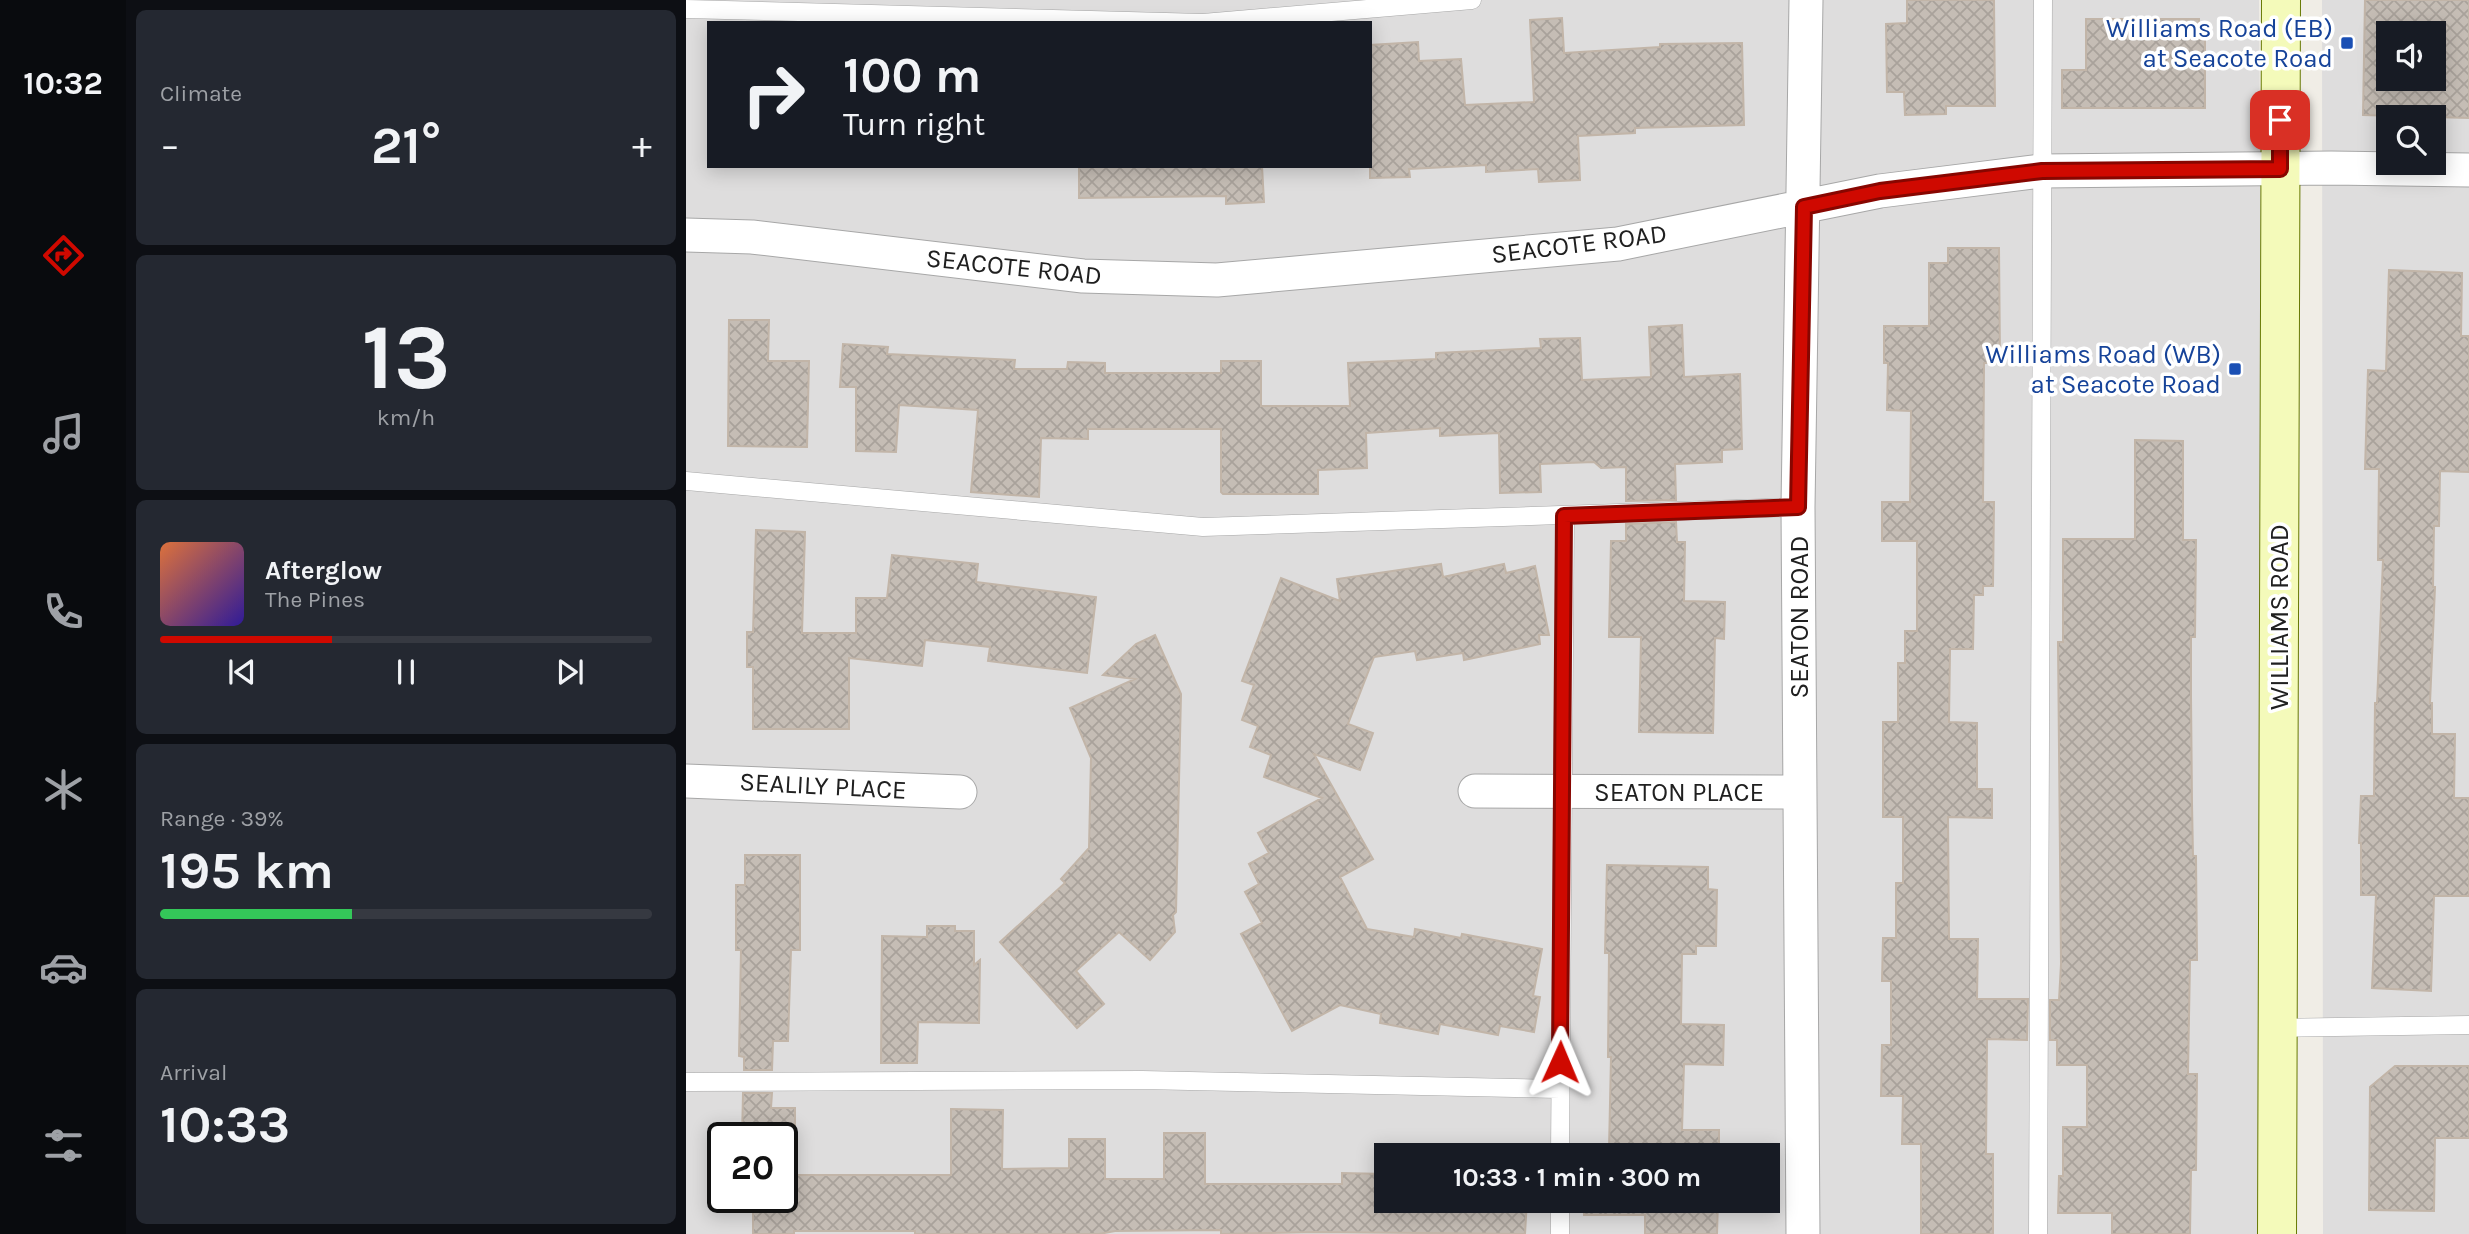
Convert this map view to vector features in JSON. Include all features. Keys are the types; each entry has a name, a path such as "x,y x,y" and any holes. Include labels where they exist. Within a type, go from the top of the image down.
{"street":[{"name":"SEATON ROAD","path":"1802,1234 1798,507 1806,0"},
{"name":"WILLIAMS ROAD","path":"2277,1234 2281,0"},
{"name":"SEACOTE ROAD","path":"686,235 752,237 1083,276 1217,280 1618,244 1880,191 2042,171 2469,170"},
{"name":"SEALILY PLACE","path":"686,781 960,792"},
{"name":"SEATON PLACE","path":"1475,791 1800,792"}],"lane":[{"path":"1226,21 1472,0"},
{"path":"2038,1234 2043,0"},
{"path":"686,9 1129,21"},
{"path":"686,481 1203,527 1798,507"},
{"path":"1560,1143 1564,516"},
{"path":"2277,1028 2469,1025"},
{"path":"686,1082 1142,1080 1560,1089"},
{"path":"1560,1213 1560,1234"}],"shaded area":[{"path":"686,0 2259,0 2267,1234 686,1234"},
{"path":"2322,0 2469,0 2469,1234 2323,1234"}],"building":[{"path":"1907,0 1994,0 1995,106 1946,106 1946,114 1905,115 1904,92 1887,92 1886,24 1907,23"},
{"path":"2365,0 2469,0 2469,118 2446,117 2446,105 2376,105 2376,115 2363,115"},
{"path":"1562,18 1564,53 1660,47 1660,44 1742,43 1744,125 1635,128 1635,133 1578,136 1580,180 1539,182 1538,169 1486,172 1486,165 1409,169 1410,177 1370,178 1372,45 1418,42 1419,61 1461,59 1465,105 1534,102 1530,20"},
{"path":"2086,19 2199,19 2199,38 2205,38 2205,108 2062,108 2062,70 2086,70"},
{"path":"1079,168 1262,168 1264,202 1226,204 1226,196 1079,198"},
{"path":"1948,248 1999,248 2000,363 1984,363 1983,502 1994,502 1993,586 1983,586 1983,595 1974,595 1973,649 1950,649 1949,722 1977,723 1977,789 1992,789 1992,818 1948,817 1949,939 1978,939 1977,999 2028,999 2027,1040 1987,1039 1986,1154 1993,1154 1993,1234 1921,1234 1921,1144 1902,1144 1903,1096 1881,1096 1882,1045 1891,1045 1891,981 1882,981 1883,938 1896,938 1896,883 1903,883 1903,817 1883,817 1883,722 1898,722 1898,663 1905,663 1905,631 1917,631 1917,541 1882,541 1882,502 1910,502 1911,411 1887,410 1888,363 1884,363 1884,326 1929,326 1929,263 1948,263"},
{"path":"2389,270 2462,273 2461,336 2469,336 2469,472 2440,471 2439,526 2434,526 2435,587 2430,703 2432,734 2455,734 2454,798 2469,798 2469,896 2434,896 2431,991 2372,988 2376,895 2361,895 2361,796 2374,796 2375,703 2383,560 2378,560 2379,469 2365,469 2368,370 2386,371"},
{"path":"729,320 769,320 768,361 809,361 807,447 728,446"},
{"path":"1682,325 1684,377 1740,374 1742,449 1722,450 1722,462 1675,464 1676,500 1626,501 1626,467 1601,468 1594,462 1540,464 1541,492 1500,493 1499,433 1440,436 1440,428 1366,433 1367,468 1318,470 1318,494 1223,494 1221,429 1088,429 1088,439 1041,438 1039,497 971,492 978,410 899,405 896,452 856,451 856,387 840,387 843,344 888,347 887,354 1015,360 1014,369 1067,369 1068,362 1105,363 1105,373 1221,373 1221,361 1261,361 1261,406 1350,406 1348,363 1436,359 1436,353 1541,348 1540,339 1580,338 1582,380 1651,377 1649,327"},
{"path":"2135,440 2183,441 2183,540 2196,540 2191,697 2197,960 2190,960 2188,1074 2197,1074 2196,1170 2191,1170 2190,1234 2112,1234 2112,1213 2058,1213 2059,1176 2063,1176 2063,1127 2087,1127 2087,1065 2057,1065 2057,1040 2050,1040 2050,1000 2059,1000 2061,964 2058,642 2063,642 2063,539 2135,539"},
{"path":"1676,522 1677,542 1685,542 1684,601 1725,602 1724,639 1715,638 1713,733 1639,732 1641,637 1609,637 1611,541 1626,541 1626,524"},
{"path":"756,530 805,532 802,633 856,633 856,598 887,598 892,555 978,564 976,582 1096,597 1087,673 988,661 990,647 925,640 922,666 849,658 849,729 753,729 753,667 747,667 747,632 753,632"},
{"path":"1441,564 1443,577 1504,564 1506,573 1535,566 1549,635 1539,635 1540,644 1464,660 1463,653 1417,660 1415,651 1374,657 1348,724 1373,733 1360,770 1314,754 1373,859 1340,877 1367,929 1414,937 1415,929 1461,938 1462,934 1542,949 1533,996 1540,997 1534,1032 1500,1026 1498,1035 1440,1024 1438,1034 1380,1023 1381,1014 1340,1005 1292,1031 1241,934 1262,923 1245,892 1259,884 1249,864 1269,853 1258,833 1322,798 1264,777 1271,755 1250,747 1258,726 1242,720 1254,685 1242,681 1281,578 1340,601 1337,579"},
{"path":"1155,635 1181,694 1176,912 1173,915 1175,932 1150,960 1119,932 1076,971 1104,1004 1077,1028 1000,942 1065,883 1061,879 1089,848 1091,758 1070,708 1135,679 1103,675 1136,644"},
{"path":"745,855 800,855 800,950 791,950 788,1041 773,1041 772,1070 744,1070 744,1057 739,1056 741,950 736,950 736,885 745,885"},
{"path":"1607,865 1708,867 1708,889 1717,890 1716,946 1696,946 1696,954 1682,954 1681,1024 1724,1025 1723,1065 1684,1064 1682,1130 1719,1130 1719,1143 1609,1143 1609,953 1605,953"},
{"path":"927,926 955,926 955,931 974,931 974,965 980,960 979,1023 918,1022 917,1063 881,1063 882,936 927,937"},
{"path":"2395,1066 2469,1066 2469,1138 2435,1138 2434,1211 2369,1210 2370,1087"},
{"path":"743,1093 772,1093 771,1108 795,1108 795,1122 742,1122"},
{"path":"951,1109 1003,1110 1002,1169 1069,1168 1069,1139 1105,1139 1105,1179 1164,1179 1164,1133 1205,1133 1205,1184 1342,1184 1342,1173 1374,1174 1374,1213 1526,1213 1525,1234 1221,1234 1221,1230 1115,1231 1099,1234 794,1231 794,1234 753,1234 753,1213 798,1213 798,1175 951,1175"},
{"path":"1718,1213 1717,1234 1645,1234 1645,1215 1584,1215"}],"place":[{"name":"Williams Road (EB) at Seacote Road","path":"2347,43"},
{"name":"Williams Road (WB) at Seacote Road","path":"2235,369"}],"route":[{"path":"1560,1062 1564,516 1798,507 1804,207 1880,191 2042,171 2280,169 2280,120"}]}
